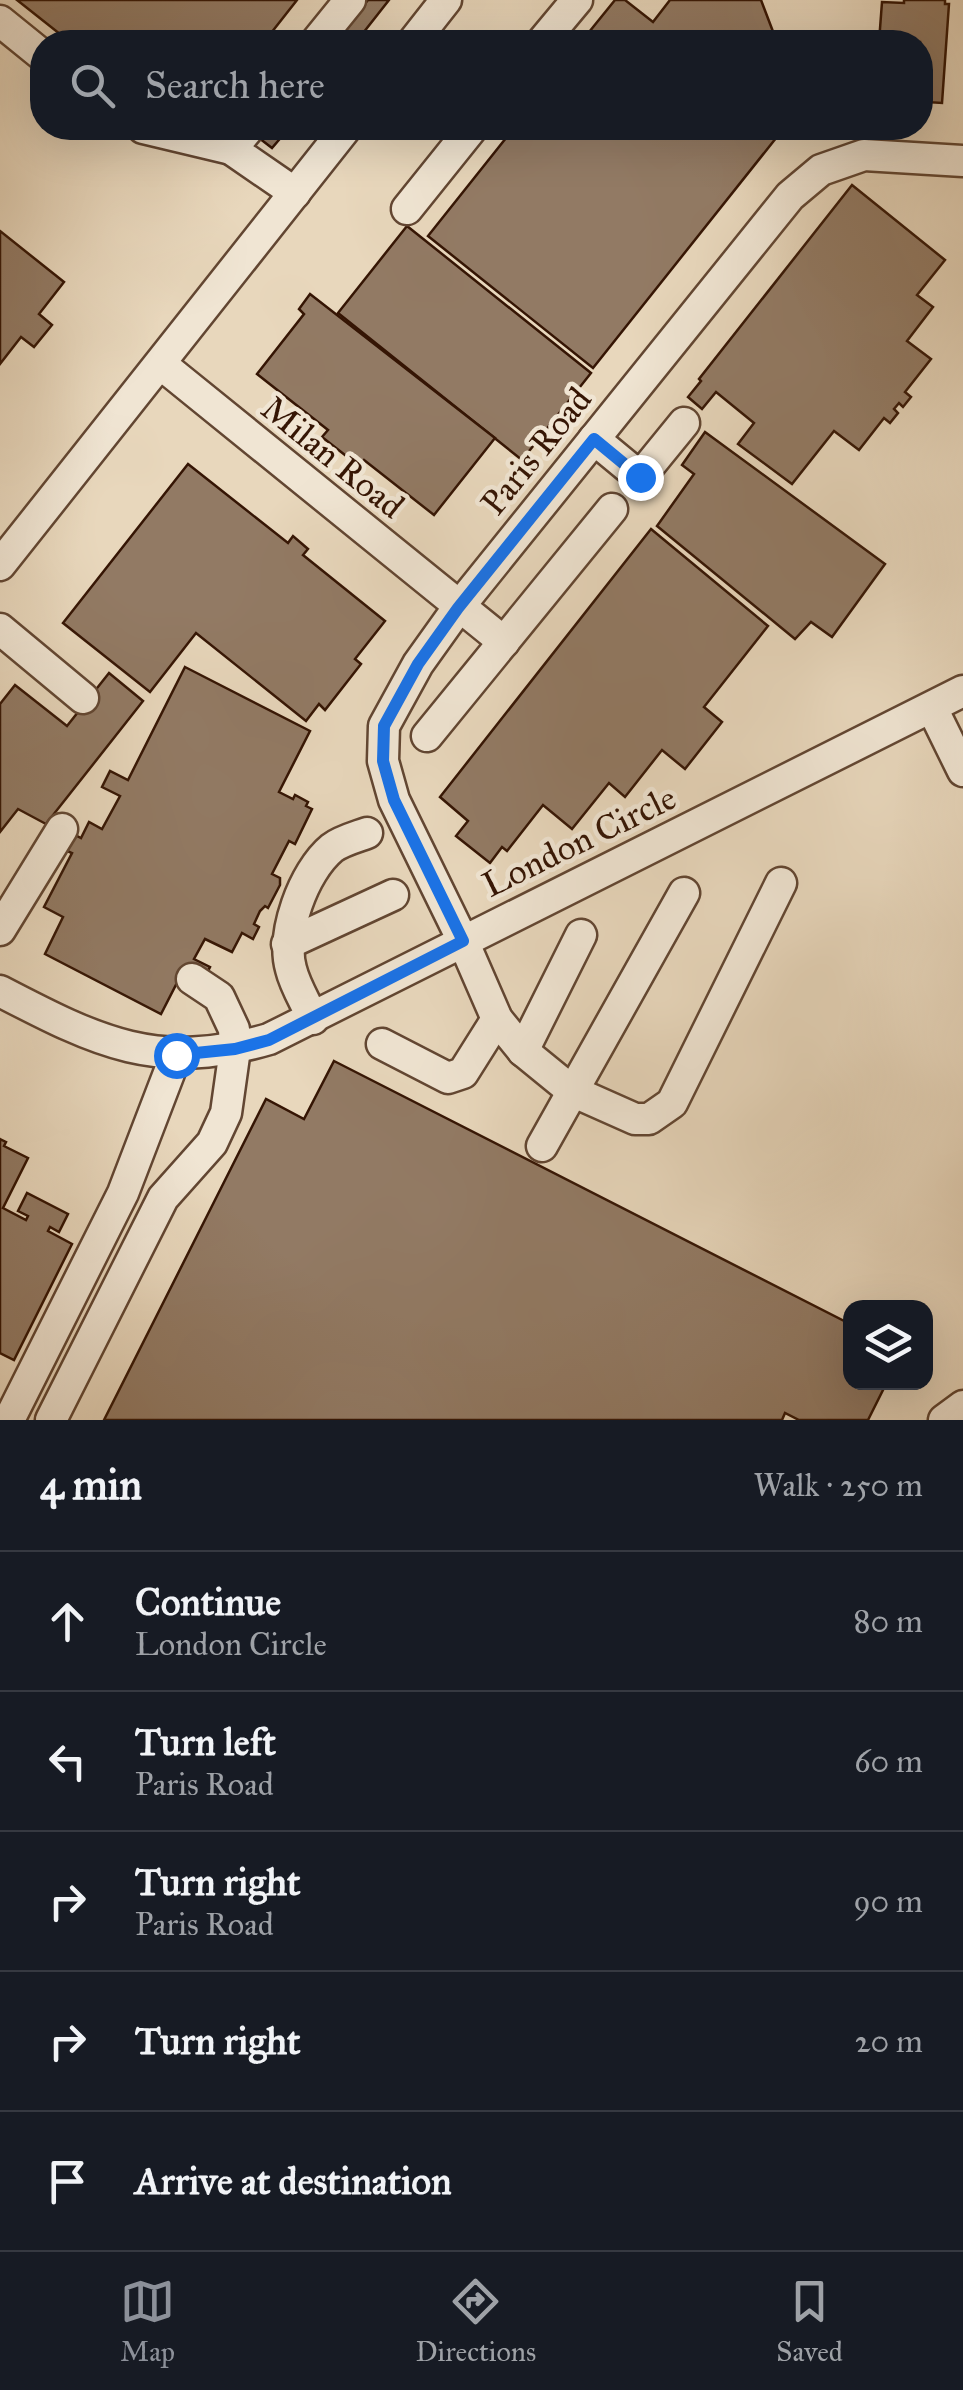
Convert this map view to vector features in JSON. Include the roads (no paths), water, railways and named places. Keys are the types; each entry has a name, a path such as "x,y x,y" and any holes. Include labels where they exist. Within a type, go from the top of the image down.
{"street":[{"path":"326,30 350,0"},
{"path":"422,30 446,0"},
{"path":"552,30 577,0"},
{"path":"0,21 30,45"},
{"path":"242,140 296,192"},
{"path":"0,565 337,140"},
{"path":"407,208 462,140"},
{"name":"Paris Road","path":"781,883 672,1104 649,1119 635,1119 572,1091 523,1051 496,1019 463,941 394,800 383,761 384,726 418,664 458,608 790,196 822,170 864,155 963,160"},
{"name":"Milan Road","path":"162,365 504,642"},
{"path":"594,439 640,477 684,424"},
{"path":"427,736 612,509"},
{"path":"4,640 83,698"},
{"name":"London Circle","path":"0,991 75,1030 129,1049 176,1055 235,1049 269,1040 963,692"},
{"path":"932,708 963,770"},
{"path":"0,930 62,828"},
{"path":"314,1019 291,971 286,944 300,894 334,846 367,832"},
{"path":"542,1146 684,893"},
{"path":"286,944 393,895"},
{"path":"523,1051 581,934"},
{"path":"52,1420 163,1198 220,1130 230,1092 234,1030 219,997 192,979"},
{"path":"382,1044 448,1078 463,1074 496,1019"},
{"path":"9,1420 124,1194 176,1055"},
{"path":"944,1420 963,1406"}]}
